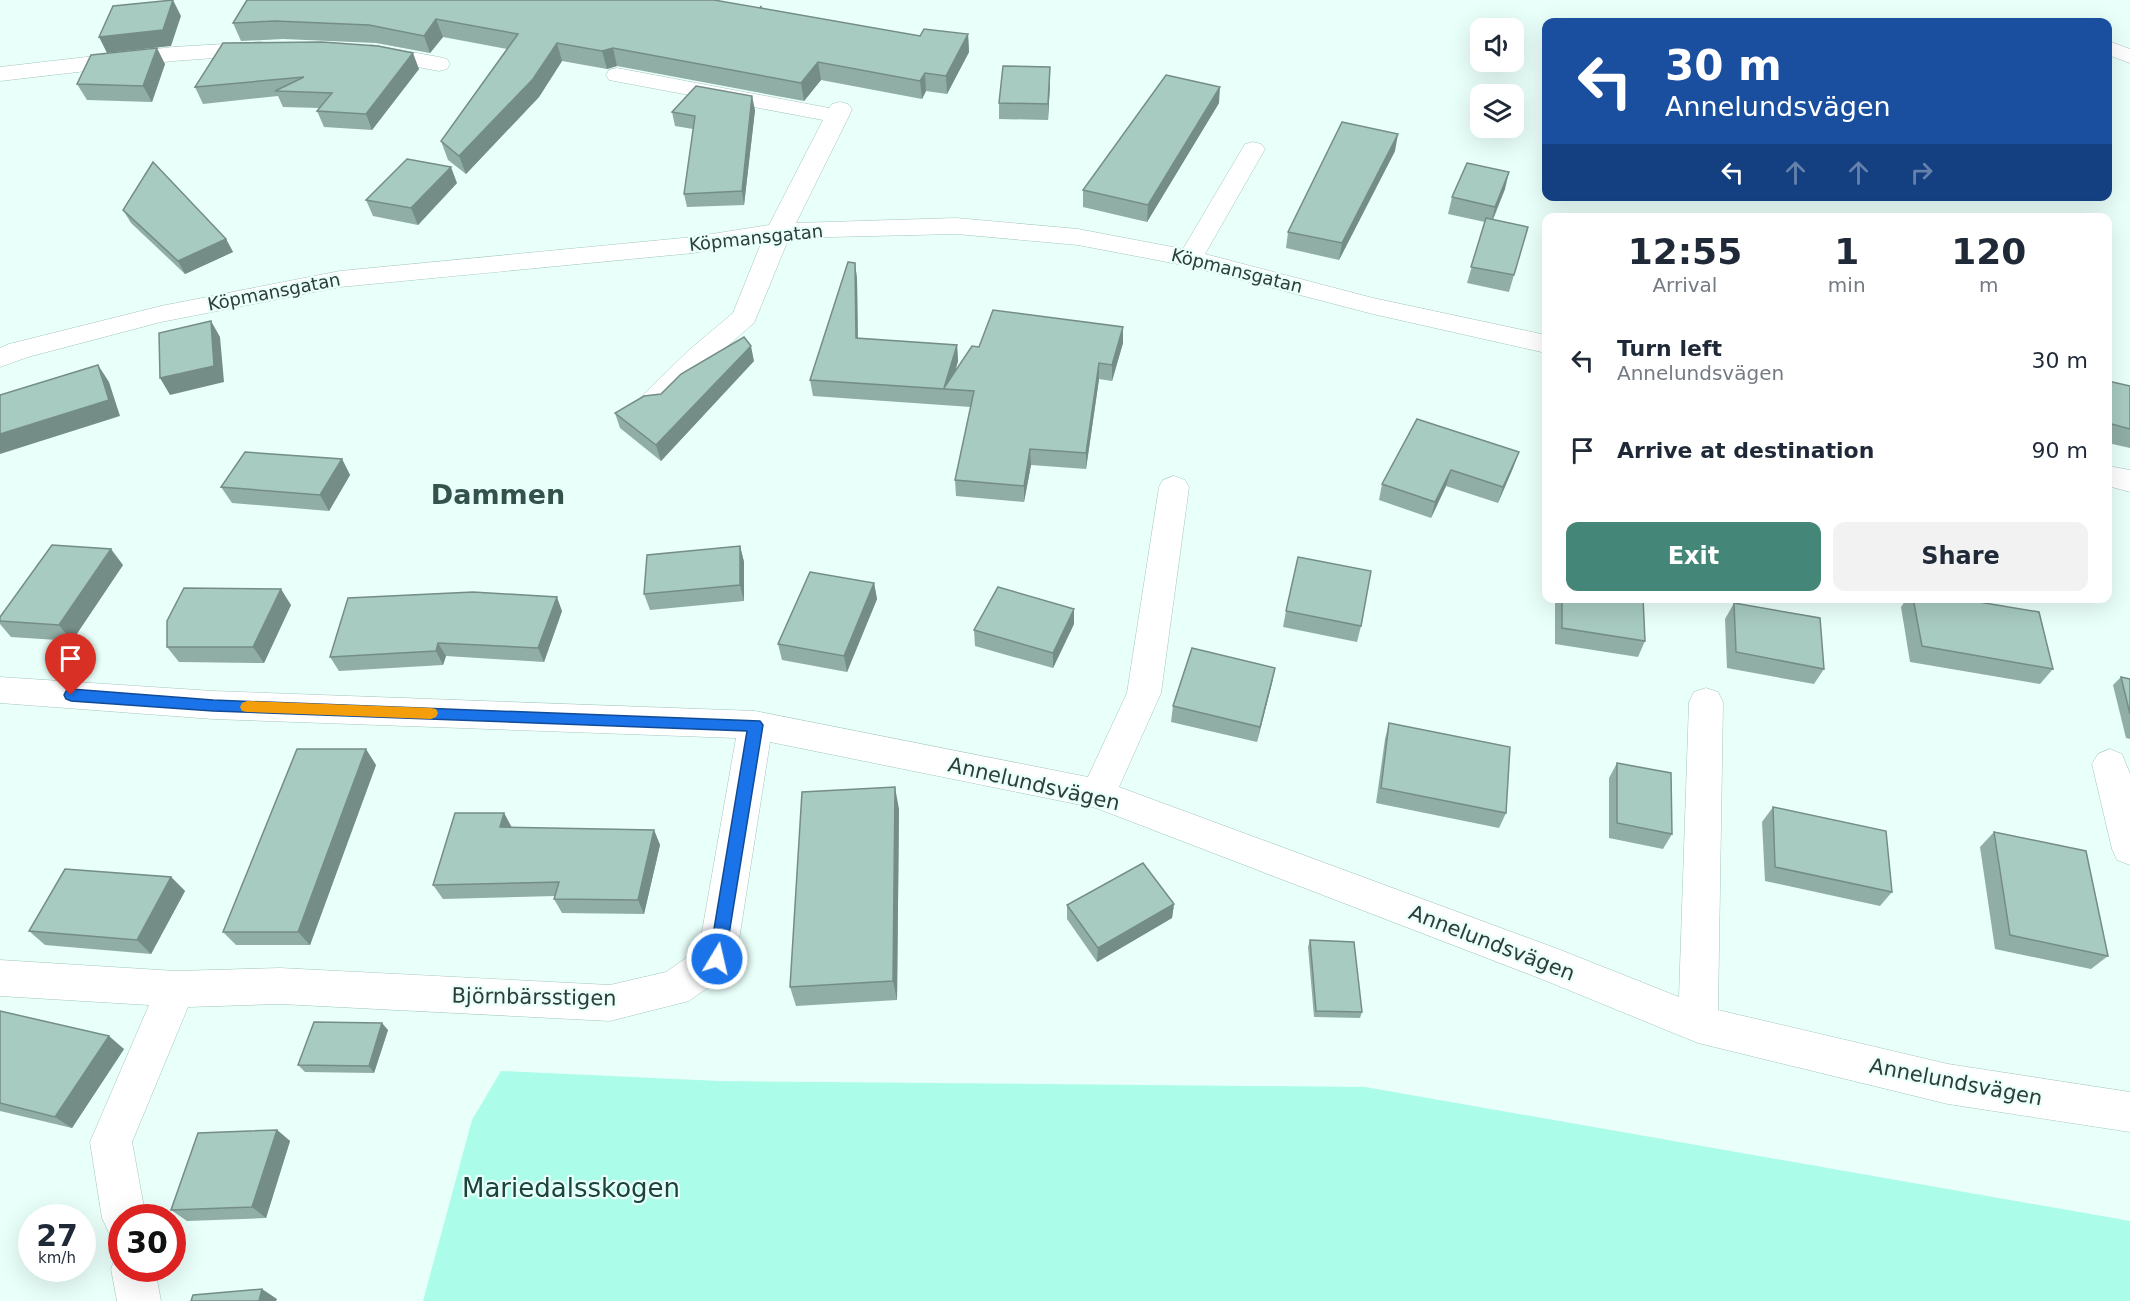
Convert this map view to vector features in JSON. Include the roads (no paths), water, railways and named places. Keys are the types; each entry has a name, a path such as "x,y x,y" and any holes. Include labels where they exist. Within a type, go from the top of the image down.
{"street":[{"path":"0,74 173,54 280,48"},
{"path":"2112,49 2130,56"},
{"path":"355,51 376,52 439,63"},
{"path":"617,75 838,112 779,231 745,316 699,356 654,400"},
{"path":"1190,258 1253,148"},
{"name":"Köpmansgatan","path":"0,358 19,350 161,314 340,279 693,244 779,231 956,226 1077,237 1190,258 1373,306 1542,343"},
{"path":"2112,477 2130,481"},
{"path":"1098,794 1144,693 1174,488"},
{"name":"Annelundsvägen","path":"0,690 213,705 755,725 1098,794 1558,967 1698,1024 1948,1084 2130,1112"},
{"path":"1698,1024 1706,702"},
{"name":"Björnbärsstigen","path":"0,978 176,989 280,986 610,1003 675,988 717,959 755,725"},
{"path":"2110,764 2130,849"},
{"path":"122,1204 111,1142 176,989"},
{"path":"136,1282 139,1301"}],"district":[{"name":"Dammen","path":"498,495"}],"park label":[{"name":"Mariedalsskogen","path":"571,1188"}]}
